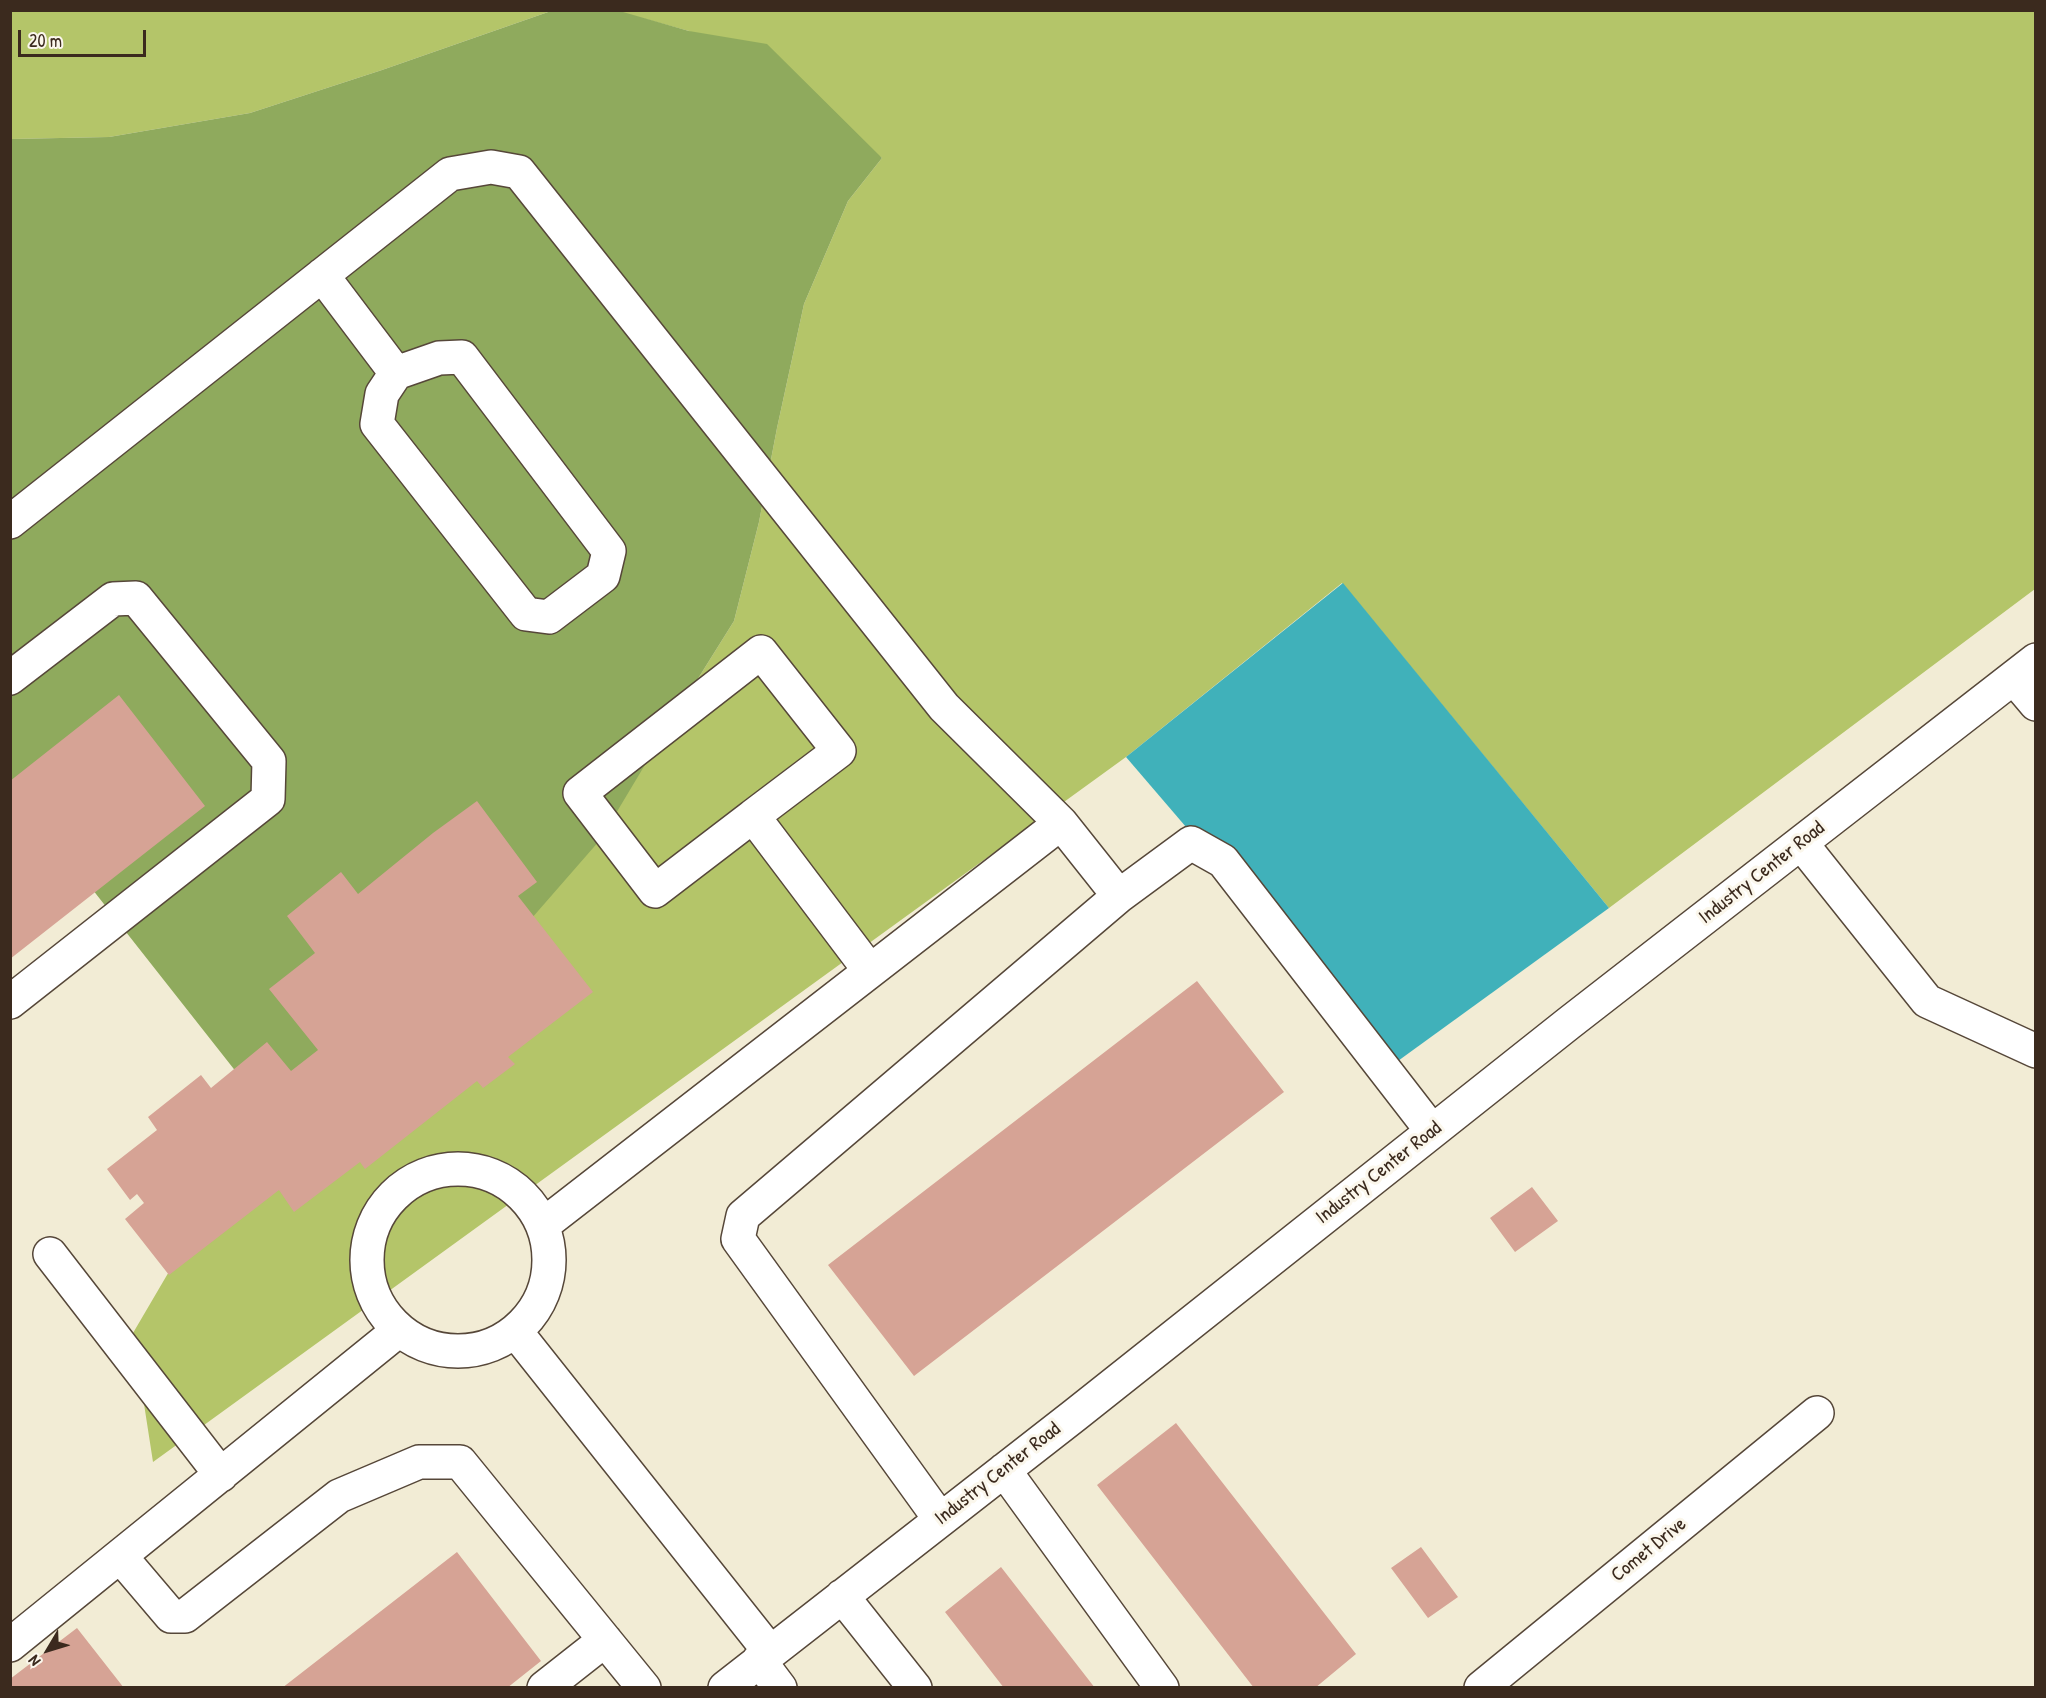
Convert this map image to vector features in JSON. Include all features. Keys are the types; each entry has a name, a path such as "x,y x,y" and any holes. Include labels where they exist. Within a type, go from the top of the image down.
{"street":[{"path":"10,522 450,174 490,167 519,172 944,707 1061,823 1119,896"},
{"path":"322,276 396,373"},
{"path":"462,357 609,551 603,576 549,617 526,614 377,424 382,394 396,373 439,358 462,357"},
{"path":"10,678 113,598 136,598 269,761 268,799 10,1002"},
{"path":"761,652 838,751 753,816 655,891 580,793 761,652"},
{"path":"2025,669 2036,704"},
{"name":"Industry Center Road","path":"725,1688 1432,1131 2025,669"},
{"path":"753,816 870,970"},
{"path":"543,1225 1061,823"},
{"path":"940,1519 738,1239 743,1216 1119,896 1191,843 1223,861 1432,1131"},
{"path":"1801,843 1927,1001 2036,1051"},
{"path":"449,1168 479,1170 506,1182 528,1201 543,1225 549,1254 547,1283 535,1310 516,1332 488,1347 458,1352 426,1346 399,1330 378,1307 367,1276 367,1245 377,1215 397,1191 421,1175 449,1168"},
{"path":"50,1254 221,1475"},
{"path":"10,1645 399,1330"},
{"path":"516,1332 764,1656 780,1688"},
{"name":"Comet Drive","path":"1482,1688 1817,1413"},
{"path":"120,1556 171,1616 185,1616 339,1496 418,1462 460,1462 644,1688"},
{"path":"1004,1470 1162,1688"},
{"path":"842,1596 915,1688"},
{"path":"544,1688 605,1640"}],"green space":[{"path":"616,10 689,31 767,44 882,158 848,201 804,304 759,522 734,621 600,840 504,950 274,1120 11,786 11,139 109,137 250,113 551,11"},
{"path":"10,11 551,11 250,113 109,137 11,139"},
{"path":"616,11 2035,11 2035,589 1609,908 1342,583 1126,757 153,1462 133,1333 245,1142 664,733 734,621 759,522 804,304 848,201 882,158 689,31"}],"water":[{"path":"1343,583 1609,908 1391,1066 1126,757"}],"building":[{"path":"119,695 205,806 10,959 10,781"},
{"path":"477,801 537,882 518,896 593,992 508,1057 515,1064 483,1088 477,1081 365,1169 360,1162 294,1212 279,1190 169,1275 125,1219 144,1203 137,1194 130,1200 107,1169 157,1130 148,1117 201,1075 211,1088 267,1042 291,1071 318,1050 269,989 315,953 287,916 341,872 358,894 433,833"},
{"path":"1197,981 1284,1092 914,1376 828,1265"},
{"path":"1532,1187 1558,1221 1515,1252 1490,1218"},
{"path":"1176,1423 1356,1654 1315,1688 1254,1688 1097,1485"},
{"path":"1421,1547 1458,1597 1428,1618 1391,1568"},
{"path":"457,1552 541,1661 507,1688 282,1688"},
{"path":"1001,1567 1095,1688 1004,1688 945,1612"},
{"path":"77,1628 124,1688 10,1688 10,1679"}]}
